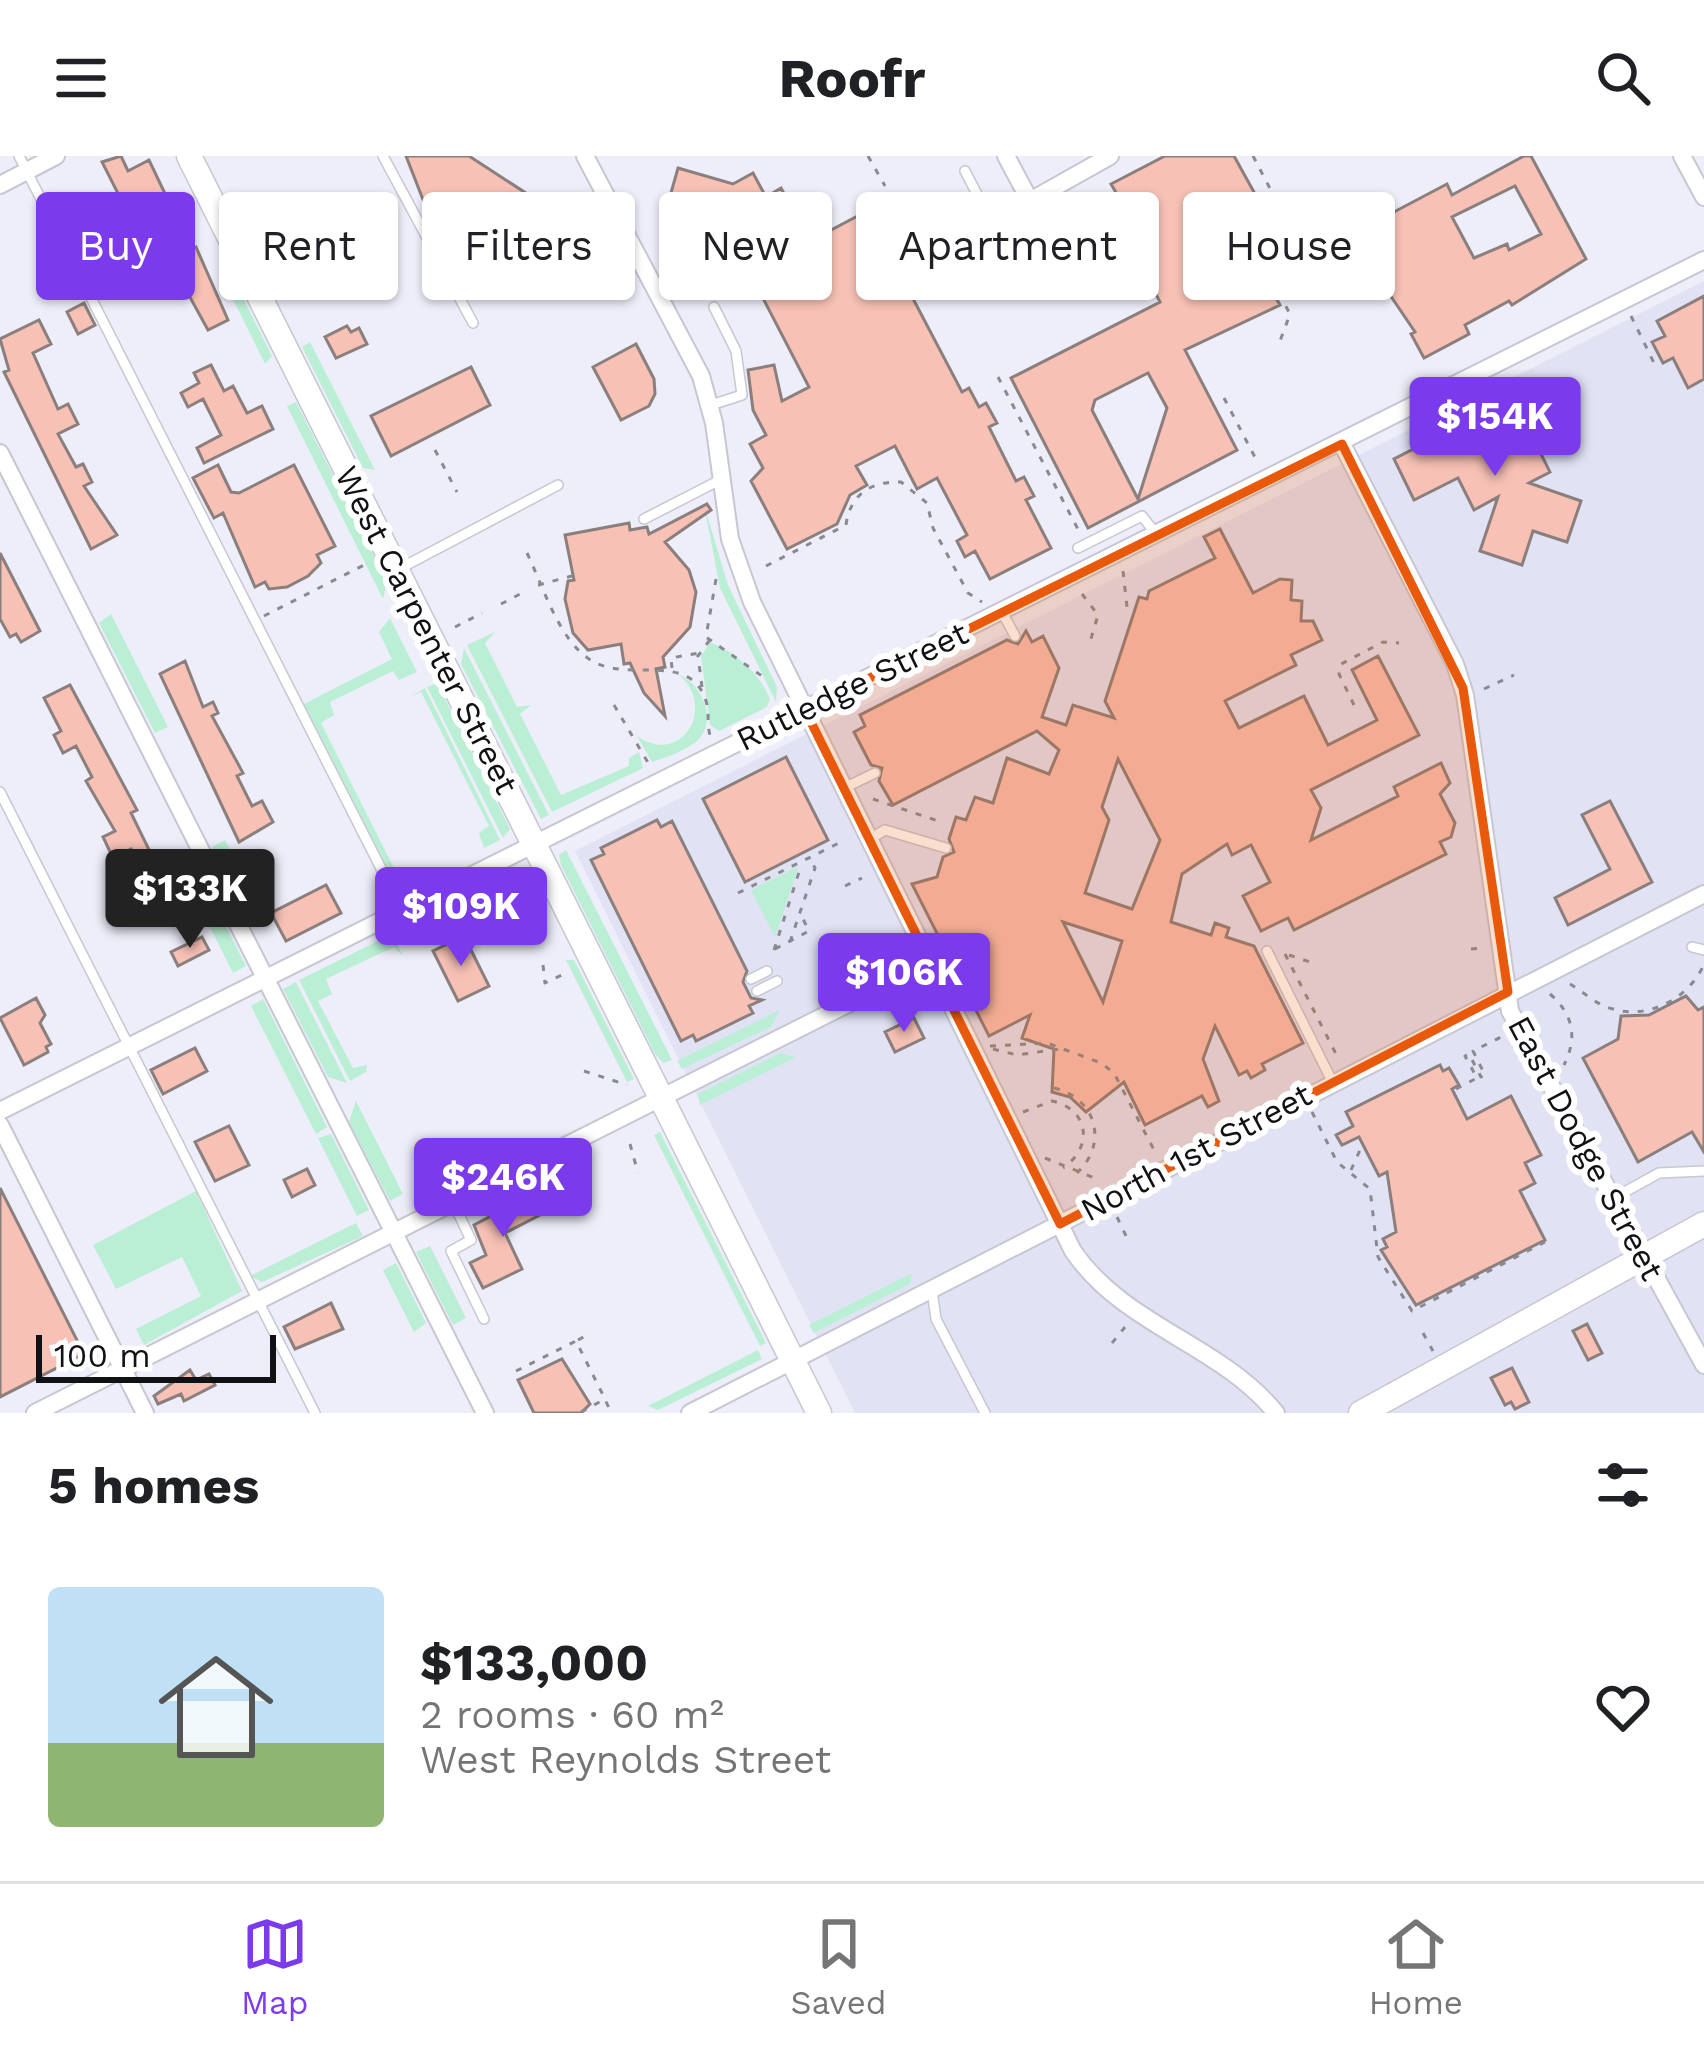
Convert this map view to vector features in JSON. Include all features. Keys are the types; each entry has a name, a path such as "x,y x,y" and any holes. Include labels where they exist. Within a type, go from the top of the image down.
{"street":[{"path":"0,184 23,164 56,156"},
{"name":"West Carpenter Street","path":"189,156 819,1413"},
{"path":"585,156 688,347 711,405 720,480 742,576 842,789 1077,1257 1109,1290 1226,1365 1276,1413"},
{"path":"1006,156 1030,201 1110,156"},
{"path":"1682,156 1704,197"},
{"name":"Rutledge Street","path":"0,1111 1704,260"},
{"name":"East Dodge Street","path":"1342,443 1455,664 1465,694 1510,1011 1704,1365"},
{"path":"0,453 485,1413"},
{"name":"North 1st Street","path":"690,1413 1704,894"},
{"path":"35,1413 929,963"},
{"path":"0,1125 145,1413"},
{"path":"1360,1413 1704,1224"}],"lane":[{"path":"383,156 473,323"},
{"path":"23,164 396,898 396,914"},
{"path":"965,171 978,192"},
{"path":"711,405 742,395 736,351 714,307"},
{"path":"644,519 720,480"},
{"path":"397,570 558,485"},
{"path":"1078,548 1142,516 1157,535"},
{"path":"1002,612 1015,636"},
{"path":"842,789 875,773"},
{"path":"0,792 315,1413"},
{"path":"868,840 885,830 946,848"},
{"path":"1268,951 1332,1081"},
{"path":"751,979 767,970"},
{"path":"757,991 777,981"},
{"path":"1612,1199 1659,1173 1704,1171"},
{"path":"452,1202 471,1240 451,1251 484,1319"},
{"path":"932,1291 936,1319 985,1413"}],"path":[{"path":"868,156 885,186"},
{"path":"1252,156 1300,246 1283,301 1290,314 1280,341"},
{"path":"1630,315 1656,367"},
{"path":"998,376 1081,535"},
{"path":"1224,398 1258,465"},
{"path":"435,450 457,492"},
{"path":"766,566 846,525 848,509 866,489 901,482 921,494 968,593 982,602"},
{"path":"526,553 578,650 605,668 637,677 673,670 693,680 702,693"},
{"path":"255,621 364,565"},
{"path":"1123,572 1127,607"},
{"path":"540,584 572,576"},
{"path":"711,738 700,653 710,639 716,579"},
{"path":"501,604 522,593"},
{"path":"1082,594 1097,615 1090,642"},
{"path":"455,626 482,613"},
{"path":"710,639 762,676"},
{"path":"1354,705 1339,674 1341,664 1383,642 1399,643"},
{"path":"673,670 671,658 700,653"},
{"path":"1484,689 1514,675"},
{"path":"618,706 650,768"},
{"path":"873,799 944,823"},
{"path":"738,892 843,841"},
{"path":"790,941 815,868 809,858"},
{"path":"790,899 809,932 774,950 800,865"},
{"path":"800,865 809,885"},
{"path":"845,886 862,878"},
{"path":"795,883 804,899"},
{"path":"785,914 794,931"},
{"path":"873,941 898,950"},
{"path":"1471,949 1482,948"},
{"path":"1316,964 1285,954 1337,1056"},
{"path":"543,964 545,983 568,972"},
{"path":"1570,984 1601,1005 1637,1011 1678,996 1704,964"},
{"path":"1550,994 1572,1029 1564,1064"},
{"path":"1456,1089 1477,1078 1465,1056 1469,1054 1481,1077 1485,1075 1473,1051 1503,1036"},
{"path":"1060,1047 1017,1055 991,1046 1047,1043 1060,1047 1114,1073 1154,1150"},
{"path":"584,1071 627,1085"},
{"path":"1054,1088 1088,1109 1095,1143 1069,1185"},
{"path":"1022,1113 1052,1100 1078,1115"},
{"path":"1078,1115 1088,1109"},
{"path":"1311,1111 1337,1162 1370,1190 1378,1257 1414,1313 1545,1242"},
{"path":"1063,1168 1083,1147 1078,1115"},
{"path":"630,1144 638,1173"},
{"path":"1350,1172 1360,1150"},
{"path":"1043,1157 1097,1179"},
{"path":"1116,1215 1127,1238"},
{"path":"1112,1343 1125,1327"},
{"path":"1423,1333 1434,1352"},
{"path":"516,1371 587,1335"},
{"path":"576,1341 611,1413"},
{"path":"581,1412 605,1400"}],"highlighted area":[{"path":"1342,444 1463,688 1508,992 1060,1224 805,710"}],"shaded area":[{"path":"1704,281 1704,1413 855,1413 575,851"}],"green space":[{"path":"233,300 244,300 272,356 265,364"},
{"path":"310,342 375,470 363,468 302,347"},
{"path":"296,402 387,582 383,599 287,406"},
{"path":"704,505 728,585 777,687 776,702 720,588"},
{"path":"111,614 168,727 155,733 99,623"},
{"path":"390,618 417,672 399,680 393,671 330,702 334,715 321,723 398,876 411,872 417,882 399,890 304,704 392,659 379,632"},
{"path":"495,632 485,643 517,707 531,705 520,714 561,795 629,766 629,758 639,752 643,768 552,812 467,645"},
{"path":"710,642 746,664 770,699 767,707 719,731 710,725 701,656"},
{"path":"464,648 549,815 541,819 461,664"},
{"path":"678,674 700,694 707,723 693,744 652,762 637,736 653,744 668,744 680,739 694,716 690,687"},
{"path":"437,683 510,829 503,838 427,687"},
{"path":"425,688 500,840 484,848 479,833 489,826 421,692 409,697"},
{"path":"225,840 255,900 245,905 212,847"},
{"path":"566,850 672,1060 663,1063 655,1054 561,865 559,855"},
{"path":"191,857 246,966 233,973 178,863"},
{"path":"798,868 775,937 751,890"},
{"path":"392,934 403,956 394,947 326,979 332,994 318,1001 353,1068 367,1065 366,1072 350,1081 299,980"},
{"path":"566,960 574,960 634,1079 627,1082"},
{"path":"296,982 347,1083 328,1077 283,989"},
{"path":"263,999 327,1127 316,1134 251,1006"},
{"path":"780,1010 771,1027 682,1069 677,1061"},
{"path":"780,1053 796,1057 700,1105 698,1094"},
{"path":"356,1101 403,1194 390,1201 349,1122"},
{"path":"660,1132 766,1343 760,1346 654,1135"},
{"path":"331,1134 369,1210 357,1216 318,1138"},
{"path":"196,1191 242,1291 144,1345 136,1329 201,1296 182,1257 116,1289 93,1245"},
{"path":"356,1223 363,1236 262,1282 250,1276"},
{"path":"430,1246 466,1318 453,1325 416,1252"},
{"path":"396,1263 426,1323 414,1332 383,1270"},
{"path":"912,1273 910,1284 814,1333 809,1325"},
{"path":"758,1350 762,1359 658,1410 648,1406"}],"building":[{"path":"121,156 128,171 149,160 164,192 117,192 102,162"},
{"path":"406,156 469,156 524,192 422,192 422,197"},
{"path":"1165,156 1234,156 1254,192 1183,192 1183,300 1277,300 1280,305 1185,350 1237,450 1088,528 1011,378 1160,302 1159,192 1116,192 1111,184","holes":["1148,373 1167,408 1138,499 1092,410 1095,400"]},
{"path":"1531,156 1586,259 1512,305 1509,301 1465,325 1469,334 1424,358 1411,334 1415,332 1393,300 1395,211 1447,184 1452,195","holes":["1515,186 1541,234 1509,250 1507,244 1474,258 1452,217"]},
{"path":"678,168 733,184 753,173 763,192 671,192"},
{"path":"856,217 856,300 914,300 962,392 969,388 979,407 986,403 997,423 989,427 1016,481 1024,477 1034,496 1026,500 1051,548 990,579 975,551 965,557 957,541 967,535 937,478 917,489 895,446 856,466 867,485 850,495 837,524 787,549 751,481 763,468 750,444 766,435 753,410 748,370 774,365 782,401 809,387 764,300 832,300 832,230"},
{"path":"195,247 228,320 208,330 192,300"},
{"path":"1704,296 1704,379 1688,388 1673,358 1663,363 1652,342 1665,336 1657,321"},
{"path":"84,303 95,325 78,334 67,312"},
{"path":"39,320 51,344 33,353 58,409 68,404 78,424 58,434 76,467 83,464 92,482 84,486 117,535 91,549 4,372 9,370 0,339"},
{"path":"347,326 351,332 359,328 367,344 336,358 325,337"},
{"path":"636,344 654,379 655,394 649,406 621,420 593,367"},
{"path":"211,365 224,391 233,386 247,413 262,406 273,429 204,463 197,448 221,435 203,399 188,407 181,393 199,383 194,373"},
{"path":"471,367 490,405 391,456 371,416"},
{"path":"1513,398 1550,472 1529,483 1581,501 1567,542 1533,531 1522,565 1480,551 1498,497 1474,510 1458,478 1414,500 1394,459"},
{"path":"218,465 231,492 239,493 294,465 335,546 317,555 321,563 308,576 287,587 269,589 265,582 255,587 223,513 214,518 193,478"},
{"path":"707,504 711,510 665,542 689,570 696,592 690,627 663,657 665,667 656,669 665,716 644,693 630,663 624,664 621,644 588,650 573,633 565,599 568,581 574,580 565,535 629,523 630,530 647,527 649,534"},
{"path":"1220,529 1253,593 1280,579 1292,580 1291,600 1302,601 1301,621 1313,621 1322,640 1291,655 1296,665 1225,701 1239,728 1304,696 1328,745 1377,720 1352,670 1378,656 1419,735 1311,790 1321,808 1311,840 1398,796 1394,787 1441,763 1450,783 1440,794 1455,823 1451,837 1440,842 1446,854 1294,930 1288,918 1261,931 1243,896 1270,882 1251,845 1232,855 1227,844 1182,874 1171,922 1211,935 1215,923 1229,928 1226,937 1254,946 1303,1043 1262,1064 1265,1070 1251,1078 1247,1071 1239,1075 1215,1026 1203,1059 1219,1101 1208,1107 1202,1096 1145,1125 1124,1082 1086,1112 1070,1097 1052,1092 1054,1049 1022,1038 1030,1015 989,1036 912,884 937,877 943,857 954,852 949,839 956,817 966,820 975,797 993,803 1007,758 1049,774 1059,750 1037,731 893,805 879,781 882,768 871,765 854,732 865,726 860,715 1007,640 1018,644 1026,631 1032,642 1043,636 1059,668 1042,717 1066,725 1073,705 1114,718 1105,701 1139,597 1147,599 1149,591 1215,558 1204,537","holes":["1118,759 1160,840 1132,909 1085,893 1109,820 1102,807","1063,922 1122,941 1103,1002"]},
{"path":"0,553 40,631 21,642 16,634 10,637 0,619"},
{"path":"185,661 203,707 213,702 218,713 212,716 243,773 237,776 252,806 262,801 273,822 239,842 160,674"},
{"path":"70,685 137,810 131,813 154,860 162,856 173,877 152,888 131,849 113,858 103,837 115,831 86,781 92,777 76,746 63,753 54,735 61,731 44,698"},
{"path":"786,757 828,840 745,882 703,799"},
{"path":"1610,801 1652,882 1568,925 1555,898 1610,869 1582,815"},
{"path":"657,820 661,827 672,821 747,971 743,982 751,998 762,1000 749,1006 753,1013 696,1041 693,1035 681,1041 591,860 604,854 601,848"},
{"path":"326,885 341,913 286,941 271,913"},
{"path":"464,936 489,986 458,1001 433,951"},
{"path":"202,937 209,950 178,966 171,952"},
{"path":"1686,996 1698,1010 1704,1007 1704,1152 1692,1132 1638,1162 1583,1058 1618,1039 1621,1016 1649,1015"},
{"path":"36,998 45,1015 40,1023 51,1044 46,1047 48,1052 24,1065 0,1018"},
{"path":"914,1018 924,1038 895,1052 885,1032"},
{"path":"195,1048 207,1071 163,1094 151,1070"},
{"path":"1440,1065 1443,1071 1449,1068 1459,1085 1452,1089 1467,1119 1511,1096 1541,1155 1525,1163 1535,1183 1520,1191 1545,1240 1416,1305 1381,1250 1387,1247 1383,1239 1396,1232 1387,1172 1379,1176 1359,1137 1342,1145 1336,1135 1353,1126 1346,1112"},
{"path":"229,1126 249,1165 215,1181 195,1142"},
{"path":"307,1169 315,1185 292,1197 284,1180"},
{"path":"0,1188 84,1354 0,1397"},
{"path":"535,1193 546,1212 505,1233 522,1269 483,1288 470,1263 486,1255 474,1225"},
{"path":"331,1303 343,1329 295,1349 284,1327"},
{"path":"1587,1324 1602,1353 1588,1360 1573,1331"},
{"path":"562,1359 590,1404 581,1413 534,1413 518,1380"},
{"path":"1512,1368 1529,1402 1515,1409 1511,1402 1505,1405 1491,1378"},
{"path":"190,1370 196,1380 209,1374 215,1385 184,1401 181,1394 158,1404 154,1396"}]}
